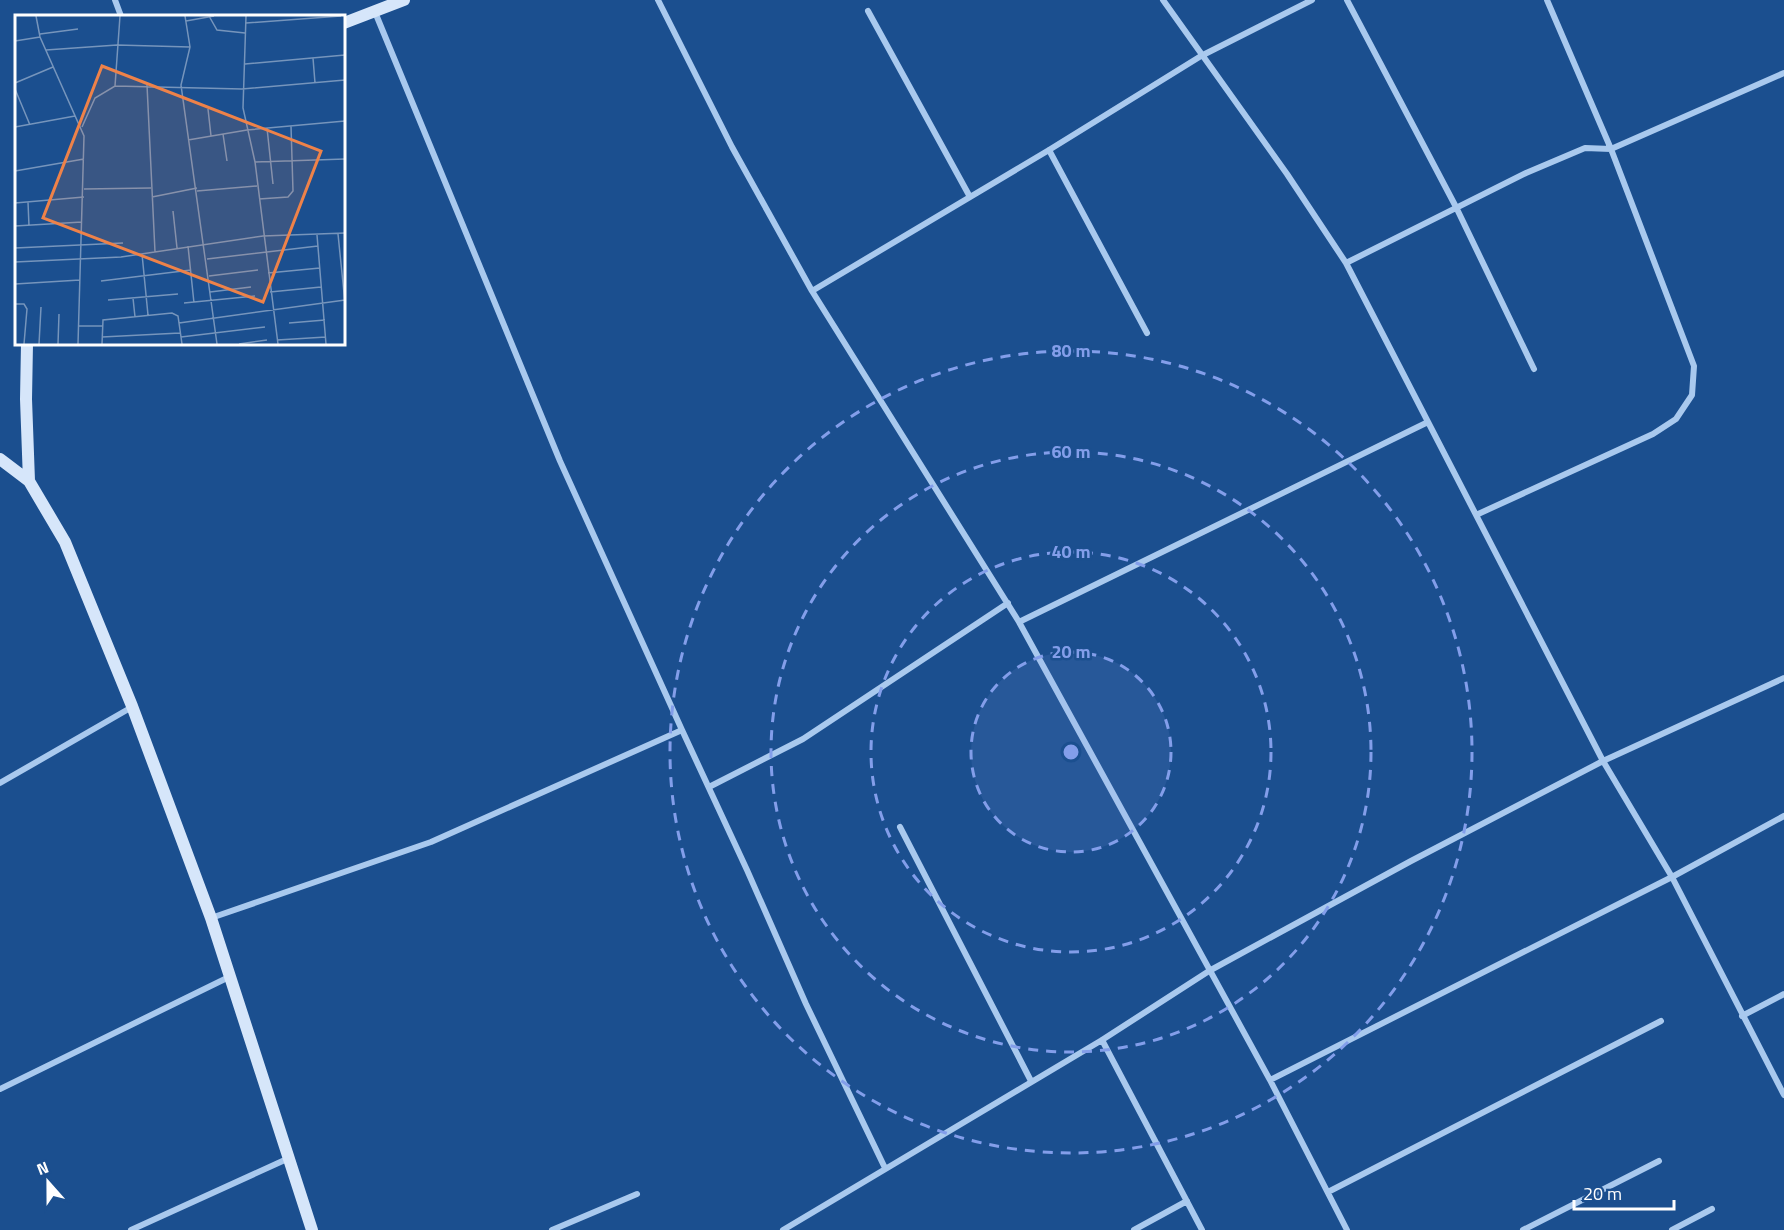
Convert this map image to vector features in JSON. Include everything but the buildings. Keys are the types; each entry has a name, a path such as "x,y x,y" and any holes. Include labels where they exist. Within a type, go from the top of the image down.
{"main road":[{"path":"345,23 404,0"},
{"path":"27,345 29,481"},
{"path":"0,459 29,481 65,542 132,706 211,918 312,1230"}],"street":[{"path":"115,0 121,15"},
{"path":"658,0 732,147 812,291 1008,603 1270,1080 1347,1230"},
{"path":"1163,0 1287,174 1346,263 1603,761 1672,877 1784,1095"},
{"path":"812,291 1202,56 1312,0"},
{"path":"1347,0 1456,207 1534,369"},
{"path":"1476,515 1653,434 1676,420 1692,395 1694,366 1611,149 1546,0"},
{"path":"867,11 970,197"},
{"path":"375,12 560,461 806,1004 885,1168"},
{"path":"1346,263 1526,173 1585,148 1611,149 1784,73"},
{"path":"1049,150 1147,333"},
{"path":"1018,622 1428,422"},
{"path":"709,787 803,739 1008,603"},
{"path":"783,1230 797,1227 885,1168 1102,1040 1209,971 1411,861 1603,761 1784,678"},
{"path":"0,783 132,706"},
{"path":"211,918 431,842 682,730"},
{"path":"1270,1080 1672,877 1784,816"},
{"path":"900,827 1031,1081"},
{"path":"0,1089 230,976"},
{"path":"1742,1016 1784,994"},
{"path":"1328,1192 1661,1021"},
{"path":"1102,1040 1202,1230"},
{"path":"131,1230 288,1159"},
{"path":"1523,1230 1659,1161"},
{"path":"552,1230 637,1194"},
{"path":"1134,1230 1187,1201"},
{"path":"1672,1230 1712,1209"}]}
